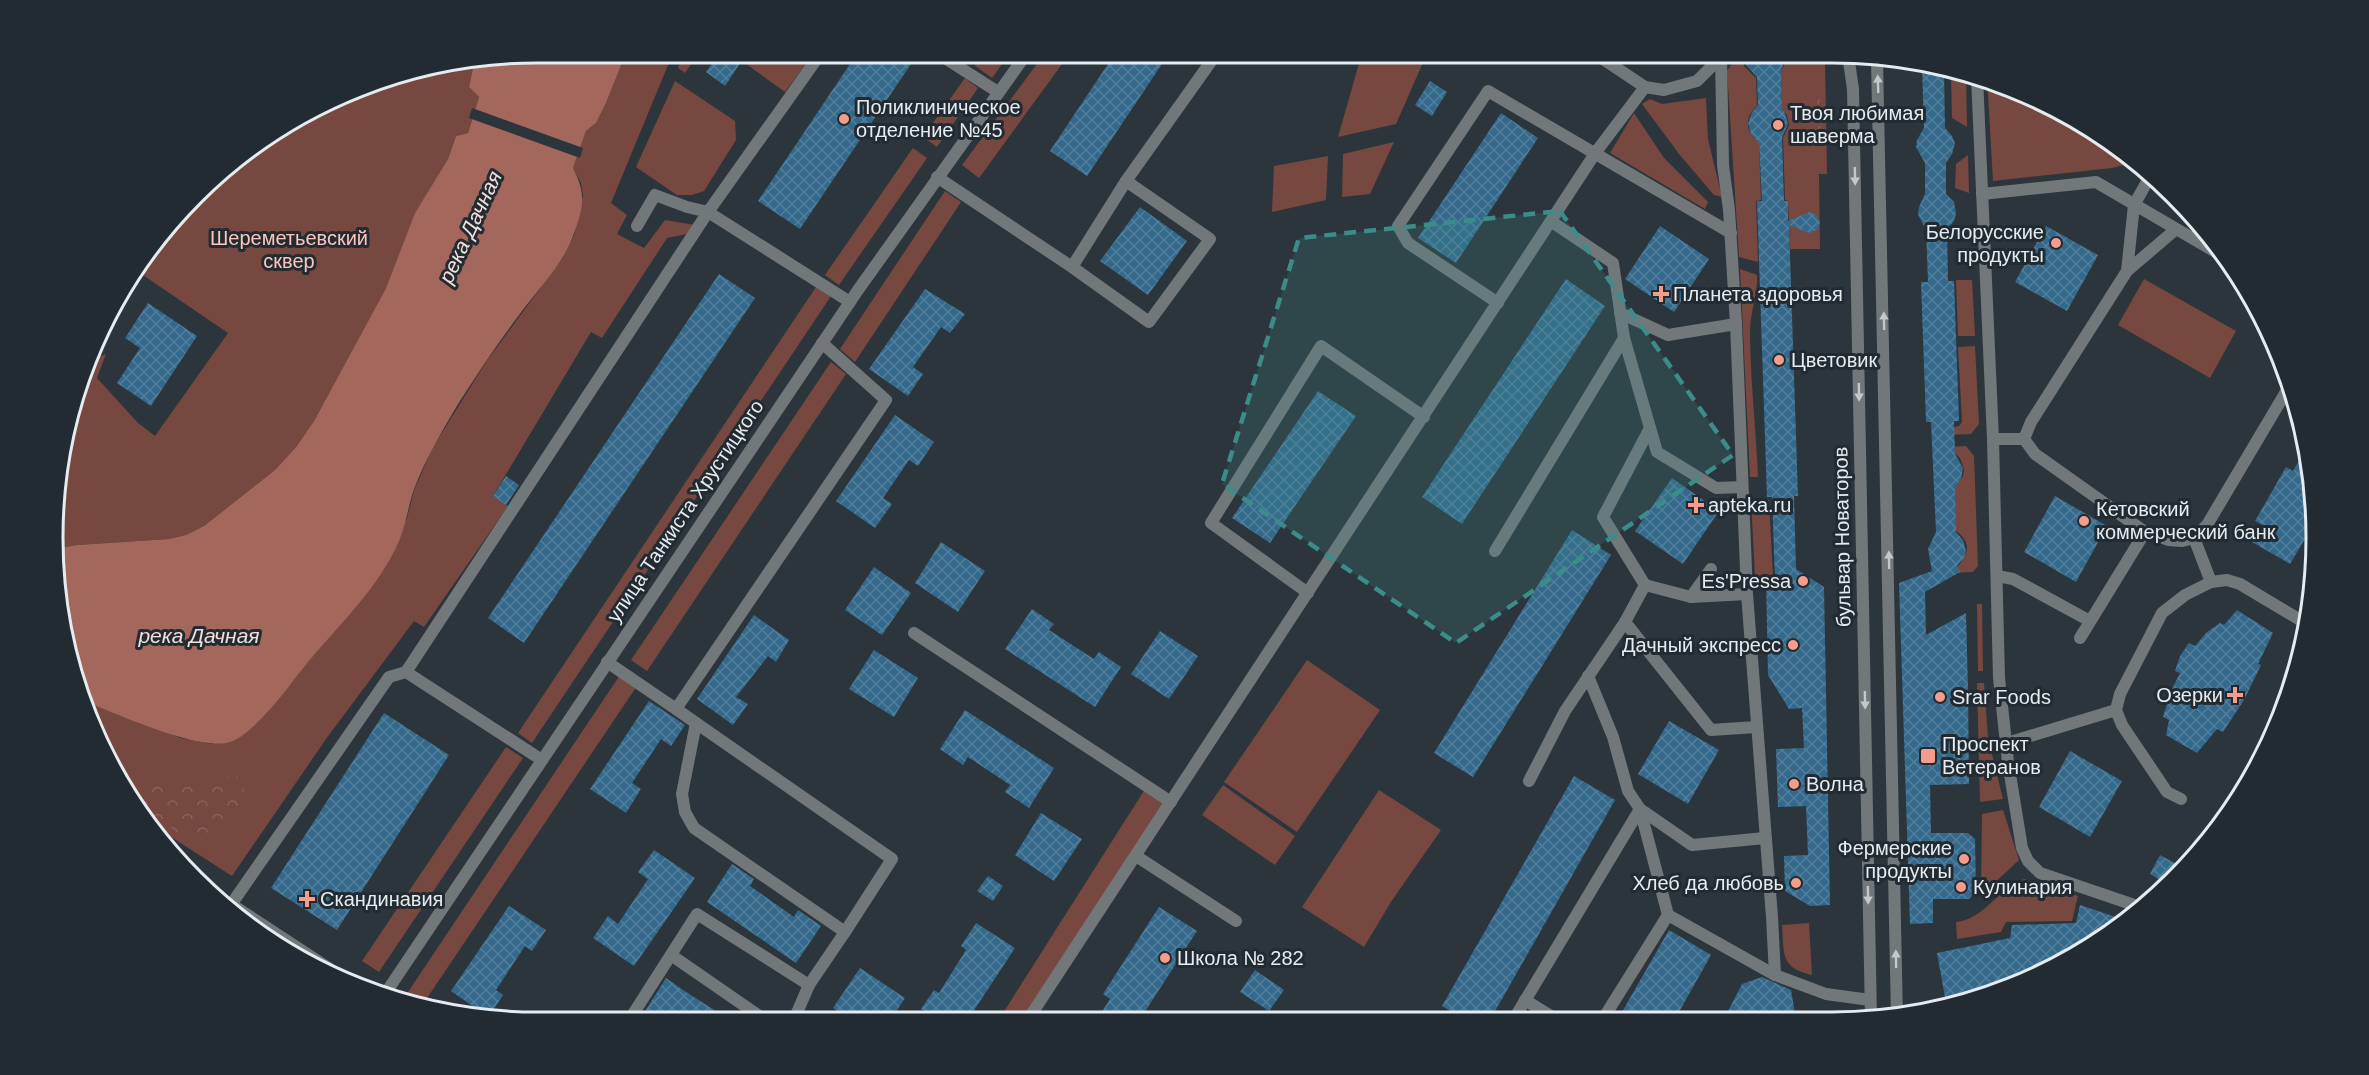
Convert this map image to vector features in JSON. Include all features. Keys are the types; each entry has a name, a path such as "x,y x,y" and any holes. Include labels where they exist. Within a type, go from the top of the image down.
{"street":[{"path":"234,901 389,677 406,672 708,212 813,63"},
{"path":"954,63 998,92"},
{"name":"улица Танкиста Хрустицкого","path":"389,988 822,343 1019,63"},
{"path":"1072,267 1126,180 1209,63"},
{"path":"1610,63 1645,87 1664,90 1697,81 1714,63"},
{"path":"1722,63 1723,165 1731,233 1747,594 1775,975"},
{"name":"бульвар Новаторов","path":"1849,64 1853,101 1871,1010"},
{"path":"1877,65 1897,1007"},
{"path":"1977,86 1993,440 1999,678 2017,823 2022,848 2028,861 2040,873 2132,904"},
{"path":"1033,1012 1596,152 1645,87"},
{"path":"1498,303 1408,243 1398,226 1488,91 1596,152 1731,233"},
{"path":"937,177 1072,267 1149,322 1210,239 1126,180"},
{"path":"1982,194 2096,182 2207,247"},
{"path":"2127,271 2134,205 2146,183"},
{"path":"637,226 655,195 708,212 850,302"},
{"path":"1552,222 1613,264 1624,338 1657,452 1716,488 1742,487"},
{"path":"2024,439 2031,422 2127,271 2175,230"},
{"path":"1620,314 1668,335 1736,324"},
{"path":"1495,551 1624,338"},
{"path":"676,709 886,400 822,343"},
{"path":"1308,593 1211,524 1322,346 1424,417"},
{"path":"2024,439 2035,454 2145,532 2169,540 2182,541 2194,538 2207,525 2284,395"},
{"path":"1650,428 1603,517 1645,585 1690,597 1747,594"},
{"path":"1993,440 2024,439"},
{"path":"2080,638 2145,532"},
{"path":"2194,538 2211,582"},
{"path":"1690,597 1711,569"},
{"path":"1996,576 2013,579 2090,621"},
{"path":"2181,799 2167,792 2122,725 2116,710 2120,694 2162,613 2185,595 2211,582 2227,580 2240,584 2299,619"},
{"path":"1529,781 1565,711 1625,622 1645,585"},
{"path":"1625,622 1711,730 1756,727"},
{"path":"914,633 1171,802"},
{"path":"607,662 892,859 809,985 797,1012"},
{"path":"406,672 542,760"},
{"path":"1588,676 1612,737 1628,790 1640,809 1668,915 1775,975 1826,994 1870,1000"},
{"path":"2007,743 2116,710"},
{"path":"696,723 682,794 684,812 694,828 845,932"},
{"path":"1640,809 1692,845 1765,838"},
{"path":"1518,1012 1640,809"},
{"path":"1136,856 1236,921"},
{"path":"634,1012 697,914 809,985"},
{"path":"1607,1012 1668,915"},
{"path":"671,955 754,1012"},
{"path":"1525,1000 1545,1012"}],"highlighted area":[{"path":"1560,211 1733,455 1456,643 1222,484 1299,238"}],"green space":[{"path":"622,63 669,63 611,203 627,215 617,234 644,248 665,220 695,225 687,234 667,238 602,338 591,332 493,496 508,506 424,627 414,621 326,739 232,876 169,836 161,826 127,775 94,705 181,738 212,744 283,693 384,568 407,518 414,490 433,447 486,362 561,260 574,235 583,196 581,183 573,168 586,131 596,123"},
{"path":"680,63 692,63 685,73 678,68"},
{"path":"745,63 807,63 785,92"},
{"path":"976,63 1003,63 992,78 974,65"},
{"path":"1038,63 1063,63 979,178 962,165"},
{"path":"1359,63 1423,63 1396,124 1338,137"},
{"path":"1732,63 1744,63 1744,66 1756,78 1757,106 1748,119 1748,124 1751,134 1759,142 1761,200 1756,201 1758,262 1739,257 1727,71"},
{"path":"1785,63 1825,63 1827,174 1819,174 1820,249 1790,249 1788,201 1785,200 1783,138 1789,125 1787,115 1782,109 1781,71"},
{"name":"Шереметьевский сквер","path":"473,67 469,87 479,97 468,133 456,136 448,159 415,214 386,288 314,421 296,447 275,470 204,526 186,535 169,539 63,547 64,506 72,445 88,385 99,357 106,354 97,378 138,423 155,436 228,333 143,275 161,249 202,202 249,161 274,143 328,112 385,88 445,72"},
{"path":"965,78 978,88 937,147 923,137"},
{"path":"1951,78 1966,83 1967,127 1952,118"},
{"path":"675,81 735,121 736,140 704,191 692,195 677,195 636,167"},
{"path":"1988,89 2013,99 2069,127 2125,165 2112,168 1993,181"},
{"path":"1807,95 1819,96 1821,105 1820,145 1817,150 1810,152 1801,140 1798,125 1803,101"},
{"path":"1706,98 1708,139 1722,197 1714,195 1679,154 1642,104 1650,99 1662,104"},
{"path":"1634,113 1664,158 1708,202 1705,209 1610,153"},
{"path":"1394,142 1370,194 1342,197 1343,154"},
{"path":"913,148 927,158 839,285 825,275"},
{"path":"1968,155 1969,193 1955,188 1956,164"},
{"path":"1328,156 1326,200 1272,212 1274,166"},
{"path":"945,191 961,202 855,362 840,349"},
{"path":"1740,269 1757,275 1750,329 1758,477 1750,477"},
{"path":"2144,279 2236,331 2210,378 2118,325"},
{"path":"1956,280 1972,280 1975,336 1958,336"},
{"path":"816,287 831,296 532,743 518,733"},
{"path":"1975,346 1979,424 1971,434 1948,435 1948,428 1959,426 1962,422 1958,347"},
{"path":"831,362 846,374 647,671 631,660"},
{"path":"1966,446 1974,456 1978,566 1973,572 1953,573 1964,557 1967,547 1966,541 1955,530 1954,488 1963,476 1964,469 1960,458 1948,447"},
{"path":"1751,500 1769,500 1773,576 1755,577"},
{"path":"1977,604 1982,604 1983,671 1978,671"},
{"path":"1307,660 1380,710 1297,832 1224,782"},
{"path":"620,675 637,686 427,999 407,994"},
{"path":"1977,683 1984,683 1988,738 2003,799 1980,802"},
{"path":"506,747 523,758 379,972 362,961"},
{"path":"235,776 243,780 243,795 237,820 225,823 216,832 204,834 198,839 192,837 189,829 177,833 166,823 159,823 133,784 142,787 159,782 173,782 190,787"},
{"path":"1223,785 1295,836 1275,865 1202,815"},
{"path":"1147,786 1171,802 1033,1012 1004,1012"},
{"path":"1379,790 1441,830 1391,902 1364,947 1302,907"},
{"path":"2003,810 2019,860 1990,887 1981,886 1982,814"},
{"path":"2024,879 2078,896 2072,921 2006,922 2001,932 1957,939 1956,922 1975,916 2006,890"},
{"path":"1809,923 1812,975 1794,968 1789,963 1783,944 1782,925"}],"water":[{"name":"река Дачная","path":"538,63 622,63 596,123 586,131 573,168 582,193 582,208 570,244 551,274 490,356 441,433 414,489 399,541 391,558 370,589 275,704 245,734 235,740 205,743 163,732 94,705 72,630 63,547 169,539 186,535 204,526 275,470 296,447 314,421 386,288 415,213 448,159 456,136 468,133 479,97 469,87 473,67 476,67"}],"pier":[{"path":"472,108 583,148 580,158 469,118"}],"building":[{"path":"712,63 740,63 725,86 706,72"},
{"name":"Поликлиническое отделение №45","path":"851,63 912,63 800,229 758,201"},
{"path":"1109,63 1163,63 1087,176 1050,151"},
{"path":"1746,63 1784,63 1781,71 1782,109 1788,124 1782,138 1784,201 1788,201 1788,221 1809,212 1816,215 1820,223 1817,230 1809,233 1789,225 1798,496 1794,496 1796,569 1824,587 1830,905 1810,906 1785,891 1784,856 1808,855 1806,806 1778,807 1776,749 1804,748 1802,708 1789,709 1768,675 1766,578 1775,578 1772,497 1767,497 1757,201 1762,201 1759,143 1751,134 1748,123 1752,112 1758,105 1757,77"},
{"path":"1922,72 1944,77 1945,128 1955,143 1946,163 1946,194 1954,202 1956,213 1954,221 1947,229 1948,281 1954,281 1959,421 1954,421 1955,454 1963,468 1961,479 1955,487 1956,532 1963,540 1966,551 1964,558 1957,566 1960,572 1925,592 1926,635 1966,613 1968,689 1969,784 1930,785 1931,833 1968,833 1975,839 1976,891 1969,899 1933,899 1933,923 1910,924 1899,583 1932,571 1928,549 1936,532 1931,422 1926,422 1921,282 1928,282 1926,230 1918,214 1925,194 1925,163 1916,147 1924,128"},
{"path":"1430,81 1447,92 1432,116 1415,105"},
{"path":"1501,113 1538,138 1456,263 1418,238"},
{"path":"1140,207 1187,241 1148,295 1100,261"},
{"path":"1660,226 1709,259 1674,312 1625,279"},
{"path":"2046,226 2098,255 2067,311 2015,282"},
{"path":"719,274 755,298 524,643 488,618"},
{"path":"1566,279 1605,306 1462,524 1422,497"},
{"path":"925,289 965,314 950,333 941,327 913,367 923,374 908,396 869,369"},
{"path":"148,303 197,336 151,406 117,383 140,348 125,338"},
{"path":"1318,391 1356,416 1270,543 1232,518"},
{"path":"895,415 934,442 918,466 909,460 883,498 892,504 875,528 836,501"},
{"path":"2299,460 2306,537 2290,564 2252,542 2263,525 2255,521 2286,467 2293,471"},
{"path":"506,476 519,485 506,505 493,496"},
{"path":"1672,478 1719,511 1683,564 1635,531"},
{"path":"2055,496 2107,526 2076,582 2024,552"},
{"path":"1572,530 1611,555 1473,777 1434,753"},
{"path":"941,542 985,571 958,612 915,583"},
{"path":"874,567 911,593 882,635 845,610"},
{"path":"1032,609 1054,624 1049,630 1094,659 1099,652 1121,667 1095,707 1005,649"},
{"path":"2237,610 2273,633 2244,700 2223,732 2217,729 2197,753 2166,735 2169,720 2163,717 2171,691 2180,673 2175,671 2180,656 2189,643 2195,646 2207,632 2220,623 2224,625"},
{"path":"754,615 789,640 776,662 768,656 736,697 748,704 733,725 697,699"},
{"path":"1160,631 1198,656 1169,699 1131,674"},
{"path":"874,650 918,678 894,717 849,689"},
{"path":"649,701 685,725 671,746 661,739 632,783 641,789 626,813 590,789"},
{"path":"965,710 1054,768 1029,808 1005,792 1010,785 968,757 963,765 940,749"},
{"path":"384,713 449,755 337,930 271,888"},
{"path":"1669,721 1719,750 1688,804 1638,774"},
{"path":"2070,751 2122,781 2090,837 2039,807"},
{"path":"1574,776 1615,800 1495,1012 1452,1012 1442,1006"},
{"path":"1041,813 1082,839 1054,881 1015,855"},
{"path":"654,850 695,878 634,966 593,938 608,916 618,924 648,879 638,872"},
{"path":"2160,855 2176,864 2160,880 2150,874"},
{"path":"732,864 754,879 750,886 794,917 798,910 821,926 796,963 707,902"},
{"path":"988,876 1003,886 993,901 977,891"},
{"path":"2080,905 2116,917 2069,948 2041,963 1984,987 1945,998 1937,953 2010,938 2012,925 2076,923"},
{"path":"509,906 546,930 532,951 525,946 496,990 503,995 493,1010 475,1008 451,991"},
{"path":"1159,907 1197,931 1145,1012 1102,1012 1110,999 1103,994"},
{"path":"976,923 1015,948 973,1012 926,1012 921,1009 934,990 939,993 966,950 961,946"},
{"path":"1669,930 1711,955 1679,1012 1622,1012"},
{"path":"860,968 905,998 896,1012 839,1012 833,1008"},
{"path":"1255,970 1284,990 1269,1011 1240,992"},
{"path":"1762,977 1791,990 1795,1012 1728,1012 1742,984"},
{"path":"666,978 717,1012 645,1012"}],"place":[{"name":"Поликлиническое отделение №45","path":"844,119"},
{"name":"Твоя любимая шаверма","path":"1778,125"},
{"name":"Белорусские продукты","path":"2056,243"},
{"name":"Планета здоровья","path":"1661,294"},
{"name":"Цветовик","path":"1779,360"},
{"name":"apteka.ru","path":"1696,505"},
{"name":"Кетовский коммерческий банк","path":"2084,521"},
{"name":"Es'Pressa","path":"1803,581"},
{"name":"Дачный экспресс","path":"1793,645"},
{"name":"Озерки","path":"2235,695"},
{"name":"Srar Foods","path":"1940,697"},
{"name":"Проспект Ветеранов","path":"1928,756"},
{"name":"Волна","path":"1794,784"},
{"name":"Фермерские продукты","path":"1964,859"},
{"name":"Хлеб да любовь","path":"1796,883"},
{"name":"Кулинария","path":"1961,887"},
{"name":"Скандинавия","path":"307,899"},
{"name":"Школа № 282","path":"1165,958"}]}
